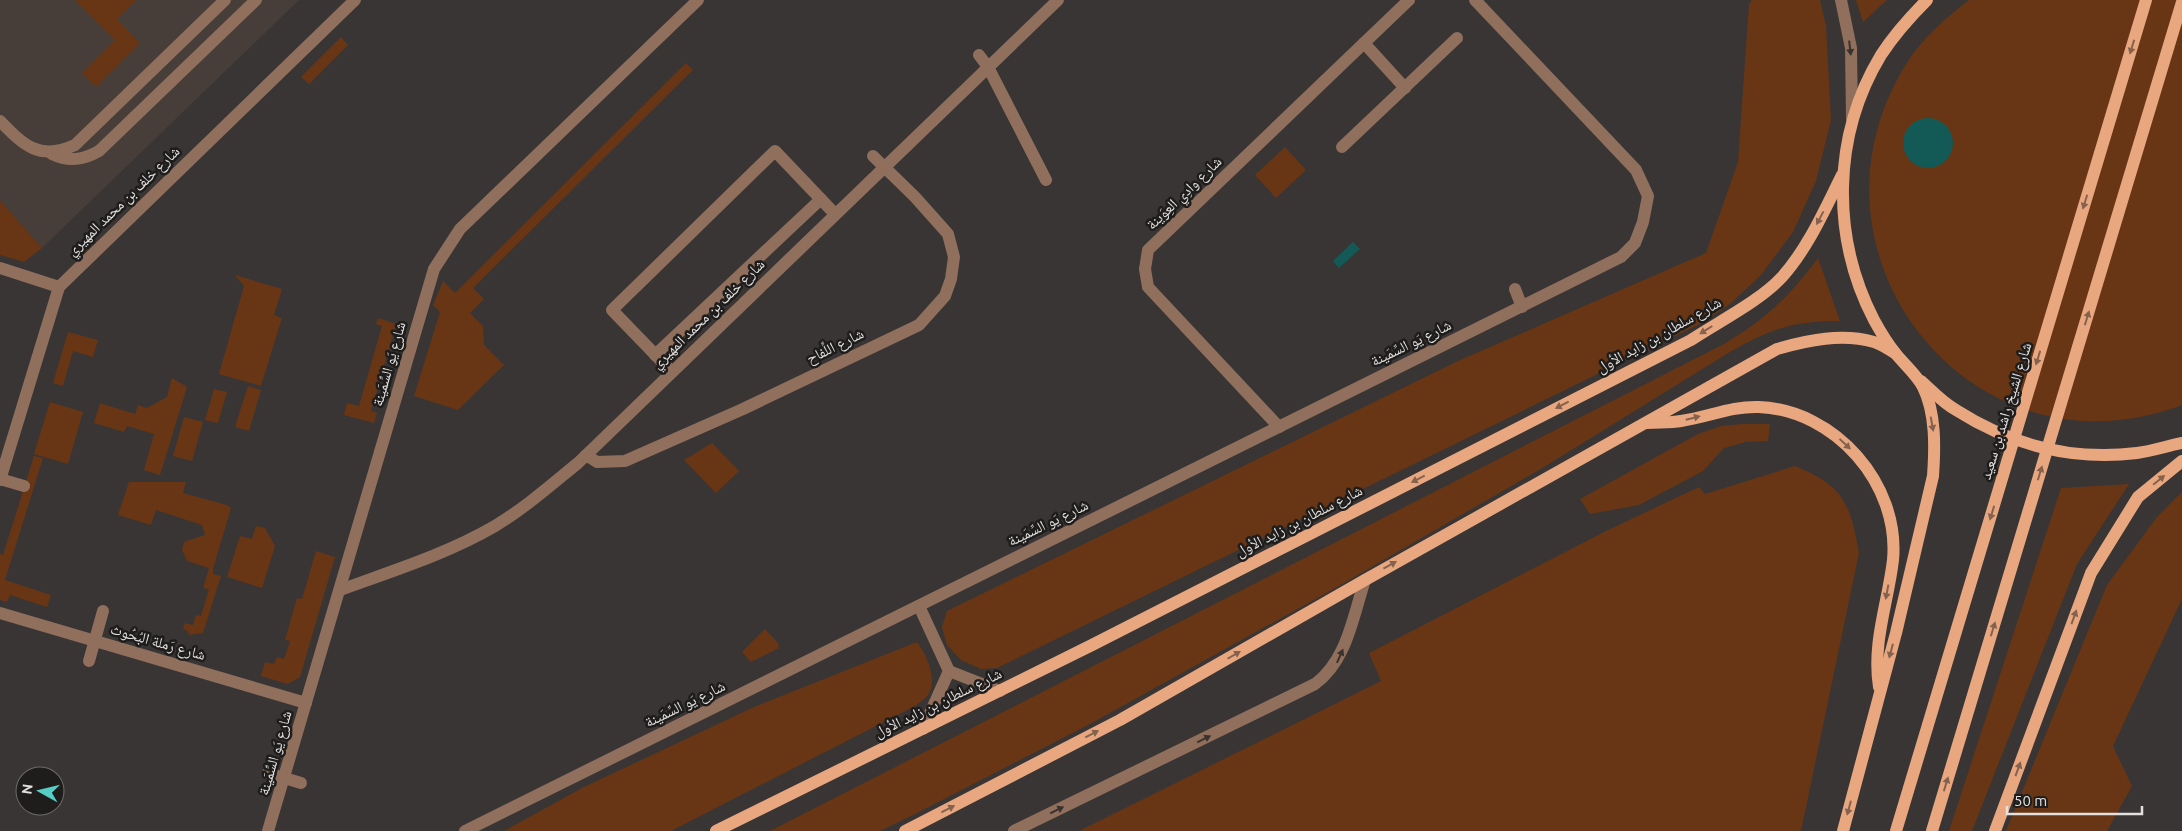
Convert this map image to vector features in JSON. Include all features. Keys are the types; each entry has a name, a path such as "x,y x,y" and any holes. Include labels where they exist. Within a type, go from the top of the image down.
{"main road":[{"path":"1843,831 1880,693 1933,476 1935,454 1933,431 1923,387 1895,353 1874,321 1856,277 1848,250 1842,212 1842,175 1852,120 1865,86 1881,55 1902,26 1927,0"},
{"name":"شارع الشيخ راشد بن سعيد","path":"1896,831 2146,0"},
{"path":"1932,831 2182,2"},
{"name":"شارع سلطان بن زايد الأول","path":"716,831 1000,691 1691,340 1752,301 1782,277 1819,221 1842,175"},
{"path":"905,831 1120,720 1777,349 1801,342 1826,338 1851,338 1875,342 1895,353"},
{"path":"1917,378 1954,410 1997,433 2043,449 2090,456 2139,453 2182,443"},
{"path":"1645,423 1682,421 1733,408 1761,407 1788,412 1814,422 1837,437 1857,456 1873,478 1885,503 1891,530 1893,558 1876,657 1880,693"},
{"path":"1995,831 2091,573 2138,497 2182,461"}],"street":[{"path":"50,153 63,151 85,137 225,0"},
{"path":"0,121 24,145 34,150 60,157 80,159 99,151 256,0"},
{"name":"شارع خلف بن محمد المهيري","path":"0,479 58,287 355,0"},
{"name":"شارع يَو السِّمَينة","path":"268,831 434,269 460,229 698,0"},
{"name":"شارع خلف بن محمد المهيري","path":"340,590 432,556 495,526 538,496 586,455 1058,0"},
{"name":"شارع وادِي العِوَينة","path":"1279,427 1148,286 1145,269 1148,250 1409,0"},
{"name":"شارع يَو السِّمَينة","path":"465,831 1621,257 1634,243 1643,222 1648,196 1636,170 1475,0"},
{"path":"1841,0 1851,48 1852,120"},
{"path":"1342,147 1458,38"},
{"path":"1364,43 1405,88"},
{"path":"979,55 988,67 1046,180"},
{"path":"672,372 612,310 775,151 835,214"},
{"name":"شارع اللِّفاح","path":"586,455 597,462 625,461 743,409 919,325 945,296 951,279 954,257 948,234 915,197 873,156"},
{"path":"655,355 821,199"},
{"path":"0,268 58,287"},
{"path":"1515,289 1522,307"},
{"path":"0,479 24,486"},
{"path":"1014,831 1315,684 1330,672 1341,655 1365,580"},
{"path":"919,606 949,671 1000,691"},
{"path":"89,661 103,611"},
{"name":"شارع رَملة البُحُوث","path":"0,613 306,702"},
{"path":"923,729 949,671"},
{"path":"268,774 301,783"}],"shaded area":[{"path":"0,0 299,0 42,248 0,200"},
{"path":"75,0 136,0 117,19 140,43 96,87 82,73 115,40"},
{"path":"1752,0 1820,0 1826,26 1831,120 1816,181 1793,232 1761,275 1730,304 1702,323 997,668 981,669 961,660 947,645 942,627 947,611 1458,361 1706,253 1738,162 1749,4"},
{"path":"1856,0 1887,0 1863,22"},
{"path":"1969,0 2182,0 2182,405 2104,421 2032,412 1969,381 1919,333 1885,272 1870,203 1877,130 1910,58 1937,27"},
{"path":"341,37 348,45 309,84 301,77"},
{"path":"686,63 693,70 473,288 484,299 470,313 483,326 484,345 504,365 458,410 414,396 440,312 433,305 443,281 455,293"},
{"path":"1285,147 1306,170 1276,198 1255,175"},
{"path":"0,200 42,248 24,262 0,255"},
{"path":"1818,258 1840,321 1823,321 1795,325 1758,337 1730,352 1544,467 1337,587 1090,724 880,831 770,831 1724,344 1752,326 1787,296"},
{"path":"235,275 282,289 274,315 282,318 261,386 219,374 244,286"},
{"path":"378,318 396,324 371,411 377,413 374,423 344,415 347,403 359,406 382,326 376,324"},
{"path":"68,332 98,340 93,357 73,351 63,386 53,383"},
{"path":"172,378 187,387 160,475 144,470 154,434 127,426 124,432 94,423 100,403 135,414 138,405 147,408 167,397"},
{"path":"248,386 261,390 249,431 235,427"},
{"path":"214,389 227,392 218,423 205,420"},
{"path":"50,402 83,412 68,464 34,454"},
{"path":"184,417 203,422 192,461 173,456"},
{"path":"1770,424 1768,441 1746,442 1724,448 1703,471 1639,505 1590,514 1580,499 1698,434 1721,426"},
{"path":"712,443 739,471 716,493 684,460"},
{"path":"34,456 43,458 5,580 51,595 47,607 10,595 7,602 0,600 0,554 3,555"},
{"path":"1795,466 1824,481 1842,498 1852,521 1859,553 1801,831 1079,831 1381,681 1369,653 1606,531 1699,487 1705,494"},
{"path":"129,482 186,482 183,493 227,505 231,508 213,569 213,574 221,576 203,633 189,635 188,631 183,629 185,623 193,625 196,615 201,616 209,589 203,588 209,568 187,561 182,550 184,542 205,535 202,525 156,510 151,525 118,515"},
{"path":"2129,484 2077,564 1972,831 1949,831 2061,488"},
{"path":"2182,492 2182,599 2113,746 2132,786 2107,831 2006,831 2107,585 2157,517"},
{"path":"256,526 265,528 275,546 262,588 227,577 240,536 252,539"},
{"path":"316,551 335,557 300,677 288,684 261,676 265,662 274,664 277,657 284,659 290,641 285,640 297,598 302,599"},
{"path":"765,629 778,643 779,648 751,662 742,652"},
{"path":"917,642 928,661 932,682 928,695 915,706 671,831 504,831 584,787 754,707"}],"water":[{"path":"1923,118 1933,118 1946,125 1953,138 1953,148 1946,161 1933,168 1923,168 1914,164 1907,157 1903,148 1903,138 1907,129 1914,122"},
{"path":"1353,242 1360,249 1339,268 1333,261"}]}
